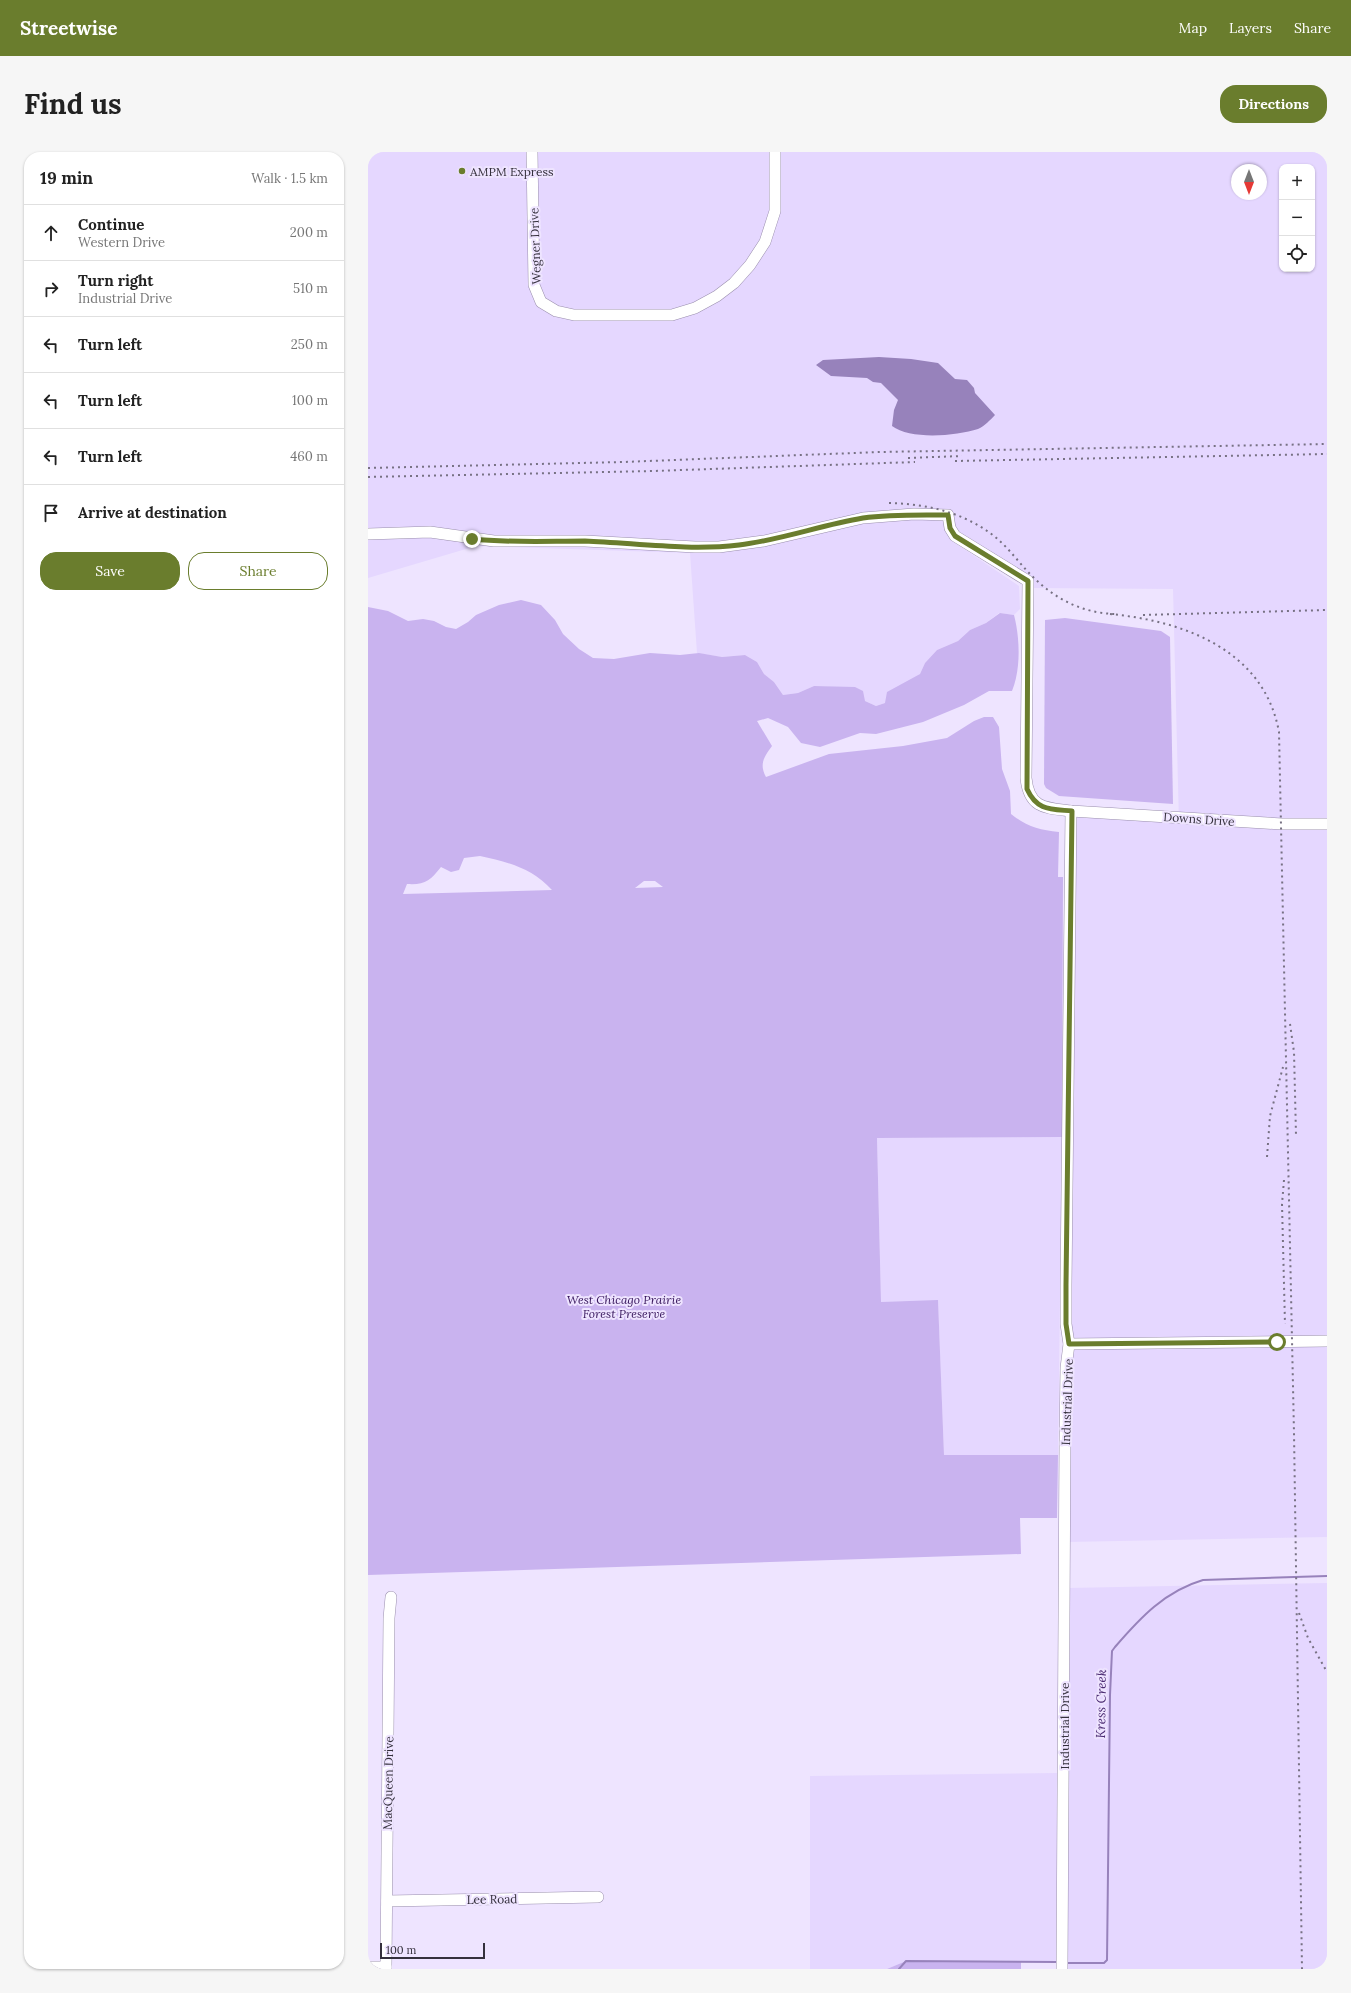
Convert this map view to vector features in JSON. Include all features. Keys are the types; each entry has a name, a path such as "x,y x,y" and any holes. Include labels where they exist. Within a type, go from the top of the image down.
{"street":[{"name":"Wegner Drive","path":"532,152 534,285 541,302 556,311 574,315 672,315 696,308 728,288 750,265 765,242 775,211 775,152"},
{"name":"Downs Drive","path":"368,534 430,532 494,541 585,541 719,547 764,541 863,518 914,514 948,515 950,528 955,536 1028,581 1027,789 1033,800 1039,805 1048,808 1072,811 1282,824 1327,824"},
{"name":"Industrial Drive","path":"1062,1969 1065,1448 1066,1368 1069,1344 1066,1324 1066,1285 1072,811"},
{"path":"1069,1344 1327,1341"},
{"name":"MacQueen Drive","path":"386,1968 389,1618 391,1597"},
{"name":"Lee Road","path":"387,1901 598,1897"},
{"path":"368,1967 386,1968"}],"shaded area":[{"path":"368,152 1327,152 1327,1537 1067,1542 1076,814 1179,823 1173,589 1034,588 1028,576 956,533 952,541 1019,586 1020,609 1014,615 999,613 986,623 970,630 958,641 937,650 925,663 920,674 885,703 876,706 835,687 814,686 798,693 783,695 774,682 764,674 757,662 745,655 722,657 697,653 690,553 476,546 368,578"},
{"path":"879,357 911,359 938,363 955,379 967,380 974,388 975,393 995,415 981,428 969,431 946,435 921,435 910,433 892,426 894,410 898,400 881,383 873,382 867,378 831,376 816,365 823,360"},
{"path":"1062,1137 1058,1455 944,1456 938,1301 881,1302 877,1138"},
{"path":"1327,1583 1327,1969 1066,1969 1068,1588"},
{"path":"1057,1773 1056,1962 906,1961 887,1969 810,1969 810,1776"}],"green space":[{"name":"West Chicago Prairie Forest Preserve","path":"521,600 541,605 555,620 563,634 579,649 593,658 614,659 650,653 680,655 699,653 722,657 745,655 757,662 764,674 774,682 783,695 798,693 814,686 855,687 863,691 865,701 876,706 885,703 887,692 920,674 925,663 937,650 958,641 970,630 986,623 1000,613 1014,615 1019,653 1017,673 1012,691 989,691 964,705 923,722 876,734 860,733 820,747 801,743 788,727 768,718 757,721 772,746 763,761 763,768 766,777 829,754 903,746 947,738 974,721 984,717 993,717 999,727 1002,769 1010,791 1011,814 1022,822 1034,827 1059,832 1058,877 1063,877 1062,1137 877,1138 881,1302 938,1300 944,1455 1058,1455 1057,1518 1020,1518 1021,1554 368,1575 368,607 388,611 408,621 423,619 434,621 446,627 456,629 476,615 499,605","holes":["480,856 510,864 528,871 544,882 552,890 403,894 407,884 423,883 434,876 441,867 451,872 459,870 464,858","644,881 655,881 663,887 635,888"]},
{"path":"1065,618 1161,631 1170,637 1173,804 1059,796 1046,788 1044,784 1045,620"},
{"path":"906,1961 1021,1962 1021,1969 887,1969"}],"waterway":[{"name":"Kress Creek","path":"1068,1963 1104,1963 1107,1960 1110,1695 1112,1651 1134,1626 1165,1598 1189,1585 1203,1580 1327,1576"},
{"name":"Kress Creek","path":"899,1969 906,1961 1057,1962"}],"railway":[{"path":"368,468 623,462 879,452 1327,444"},
{"path":"955,461 1327,454"},
{"path":"908,458 962,456"},
{"path":"368,477 653,471 915,462"},
{"path":"889,503 917,505 931,508 957,515 970,521 994,536 1032,576 1050,592 1080,608 1115,614"},
{"path":"1143,615 1327,610"},
{"path":"1110,614 1166,624 1192,633 1217,645 1238,660 1257,680 1270,704 1279,732 1294,1433 1302,1969"},
{"path":"1290,1024 1294,1052 1296,1135"},
{"path":"1267,1157 1270,1116 1283,1067"},
{"path":"1284,1180 1282,1204 1285,1324"},
{"path":"1299,1613 1308,1638 1327,1672"}],"place":[{"name":"AMPM Express","path":"462,171"}],"route":[{"path":"472,539 513,542 585,541 719,547 764,541 863,518 914,514 948,515 950,528 955,536 1028,581 1027,789 1033,800 1039,805 1048,808 1072,811 1066,1285 1066,1324 1069,1344 1090,1345 1277,1342"}]}
